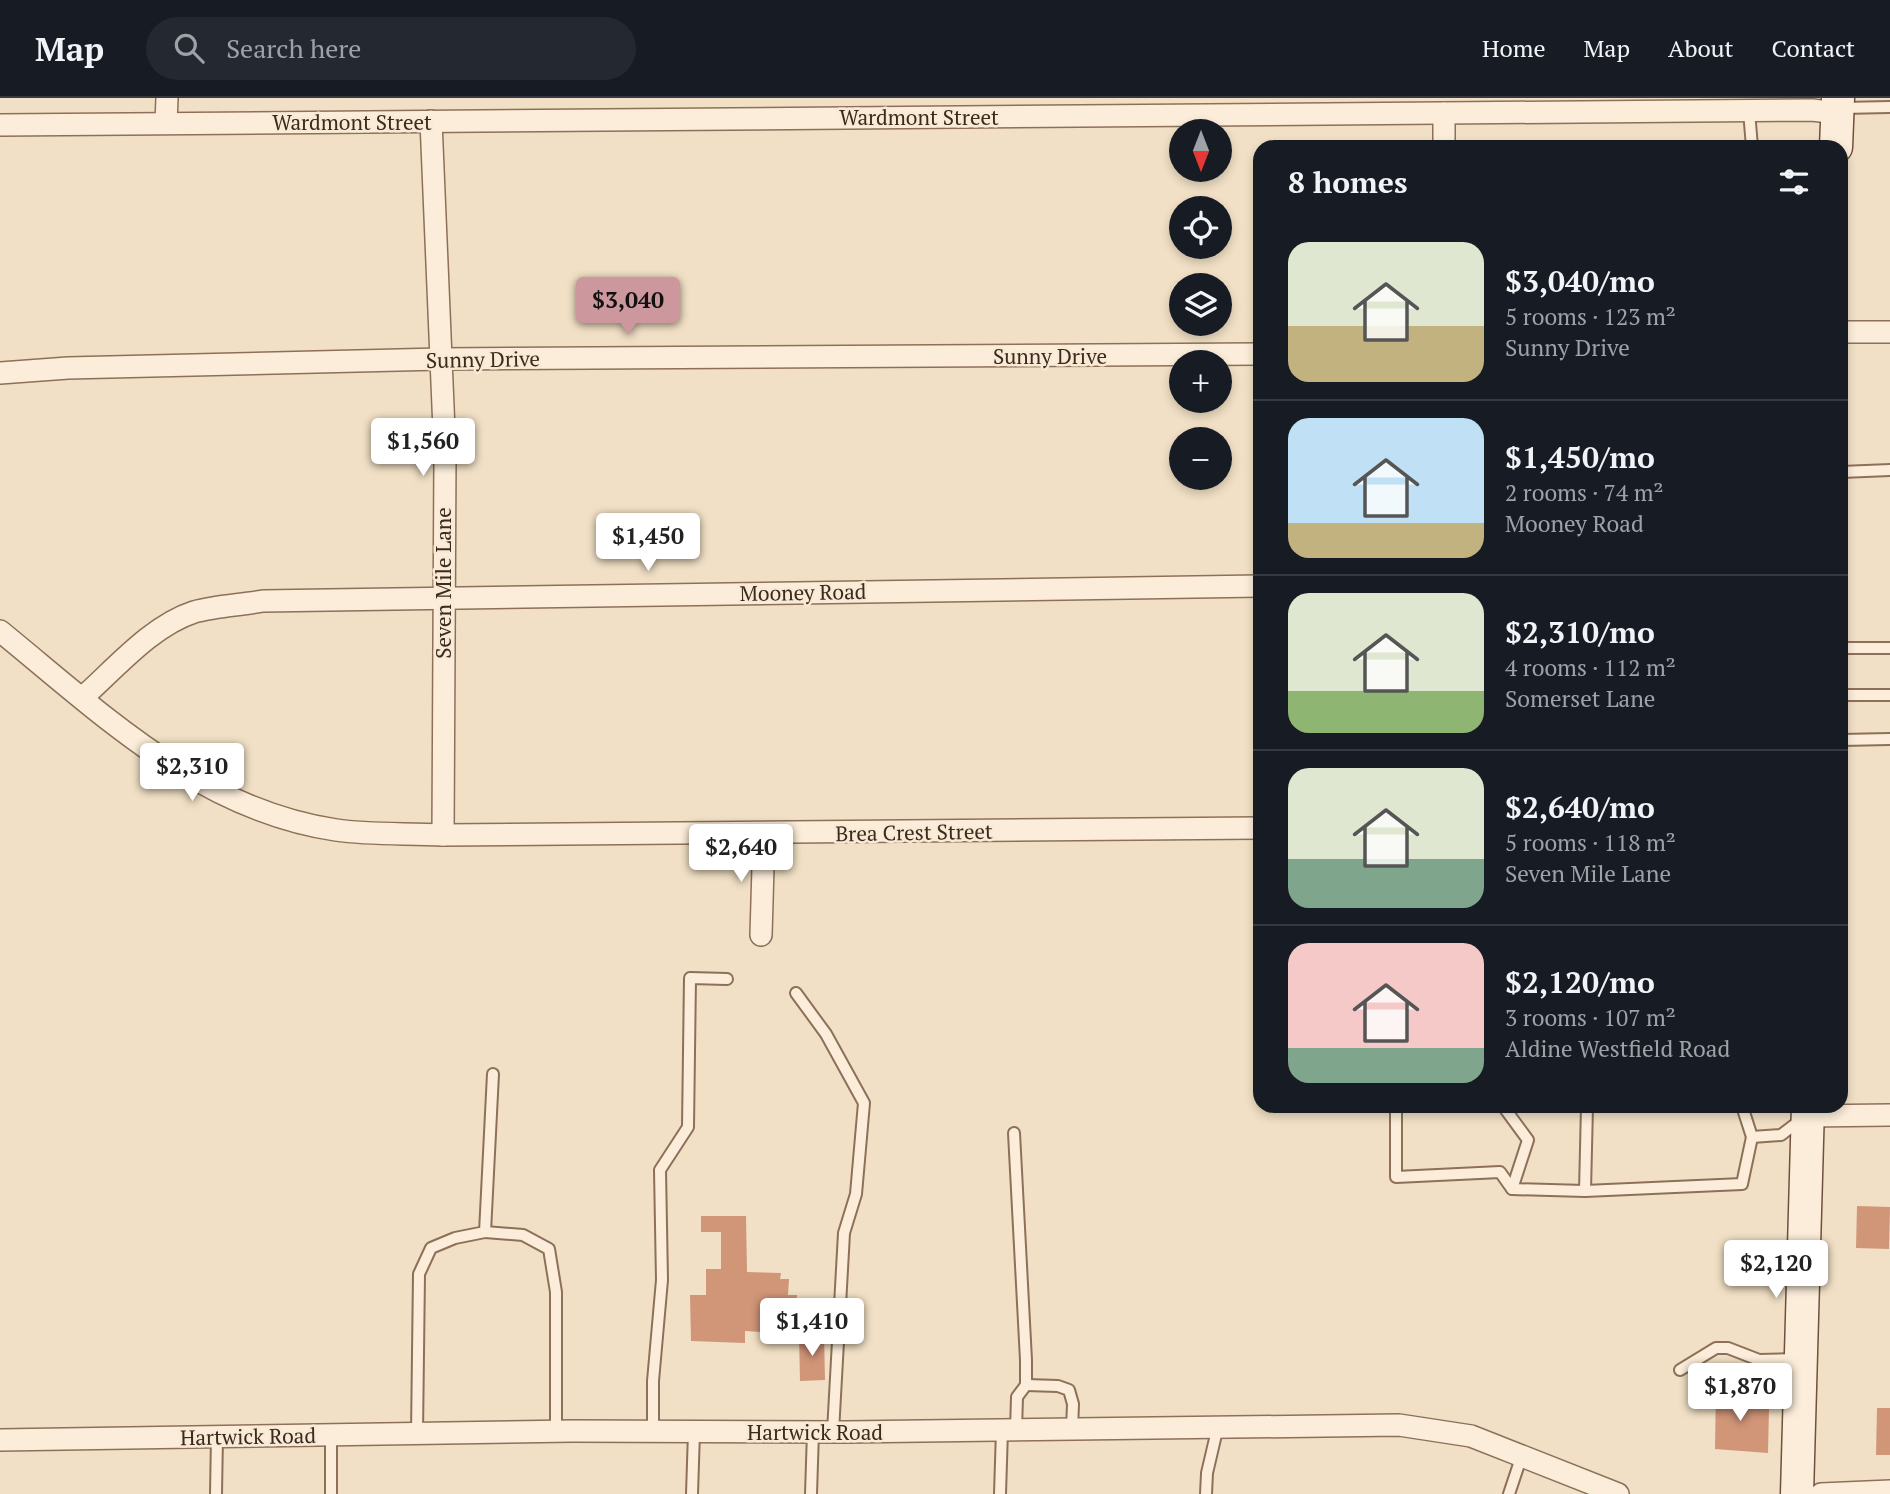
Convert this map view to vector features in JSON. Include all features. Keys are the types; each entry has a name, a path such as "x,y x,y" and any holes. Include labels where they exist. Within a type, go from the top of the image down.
{"main road":[{"path":"1836,140 1838,106"},
{"path":"1797,1494 1807,1113"}],"street":[{"path":"166,123 167,98"},
{"name":"Wardmont Street","path":"0,125 1444,113 1647,105 1749,111 1812,110 1838,106"},
{"path":"1444,113 1444,140"},
{"name":"Seven Mile Lane","path":"431,121 445,454 443,835"},
{"path":"1848,332 1890,332"},
{"name":"Sunny Drive","path":"0,373 68,368 440,359 1253,354"},
{"name":"Mooney Road","path":"82,698 155,634 194,612 263,601 443,596 1253,586"},
{"name":"Brea Crest Street","path":"0,631 152,755 197,782 245,805 291,821 337,830 443,835 1253,828"},
{"path":"761,935 764,833"},
{"path":"1848,1113 1890,1115"},
{"name":"Hartwick Road","path":"0,1440 556,1431 823,1432 1412,1426 1471,1436 1618,1494"},
{"path":"1821,1494 1890,1491"}],"lane":[{"path":"1838,106 1890,107"},
{"path":"1749,111 1751,140"},
{"path":"1848,472 1890,470"},
{"path":"1848,648 1890,648"},
{"path":"1848,695 1890,695"},
{"path":"1848,740 1890,739"},
{"path":"653,1431 653,1381 662,1280 660,1170 688,1127 690,978 727,979"},
{"path":"796,993 826,1034 864,1102 856,1194 844,1233 823,1432 811,1494"},
{"path":"485,1232 493,1074"},
{"path":"1396,1113 1396,1178 1500,1172 1512,1189"},
{"path":"1508,1113 1528,1140 1512,1189"},
{"path":"1585,1191 1587,1113"},
{"path":"1512,1189 1585,1191 1742,1184 1752,1137 1744,1113"},
{"path":"1752,1137 1781,1135 1805,1113"},
{"path":"1000,1494 1009,1430 1017,1397 1026,1385 1014,1133"},
{"path":"418,1433 419,1274 431,1248 455,1238 485,1232 523,1235 549,1249 556,1292 556,1431"},
{"path":"1680,1370 1717,1348 1728,1348 1759,1360 1800,1359"},
{"path":"1026,1385 1058,1386 1069,1390 1073,1404 1072,1429"},
{"path":"1206,1494 1207,1473 1218,1426"},
{"path":"692,1494 694,1432"},
{"path":"331,1435 331,1494"},
{"path":"216,1494 217,1436"},
{"path":"1509,1494 1522,1455"}],"building":[{"path":"1857,1206 1890,1207 1889,1249 1856,1248"},
{"path":"701,1216 746,1216 747,1272 781,1273 780,1279 789,1279 788,1295 797,1295 795,1334 745,1331 745,1343 691,1341 690,1295 706,1295 706,1269 721,1269 721,1232 701,1232"},
{"path":"824,1334 825,1380 800,1381 799,1335"},
{"path":"1716,1385 1742,1385 1742,1407 1769,1408 1768,1453 1715,1449"},
{"path":"1877,1408 1890,1408 1890,1455 1876,1455"}]}
